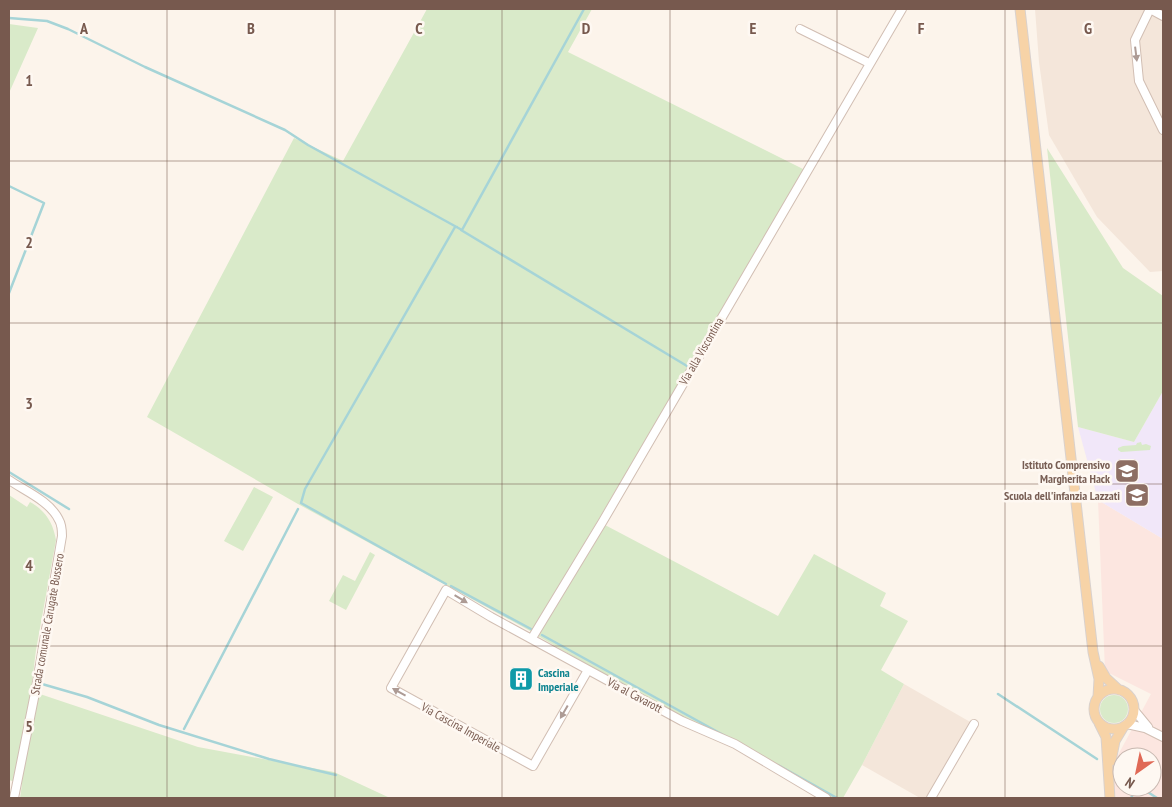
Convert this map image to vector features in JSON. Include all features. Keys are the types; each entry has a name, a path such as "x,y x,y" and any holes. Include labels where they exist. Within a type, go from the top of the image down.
{"main road":[{"path":"1020,9 1093,652 1099,679 1098,697 1094,708 1095,716 1106,737 1107,776 1110,798"},
{"path":"1093,652 1104,675 1119,690 1130,696 1134,705 1131,719 1115,741 1107,776"},
{"path":"1098,697 1108,690 1119,690"},
{"path":"1099,722 1111,729 1125,725"}],"street":[{"name":"Via alla Viscontina","path":"532,638 603,521 902,9"},
{"path":"1163,16 1150,9 1134,40 1140,81 1163,130"},
{"path":"800,29 869,64"},
{"name":"Strada comunale Carugate Bussero","path":"9,480 48,506 59,519 62,542 14,798"},
{"name":"Via al Cavarott","path":"446,590 682,721 735,744 826,798"},
{"name":"Via Cascina Imperiale","path":"446,590 391,688 533,766 588,670"},
{"path":"1134,710 1143,722 1161,735"},
{"path":"931,798 974,724"},
{"path":"1125,725 1141,727 1161,735"}],"shaded area":[{"path":"1035,9 1163,9 1163,271 1150,272 1097,217 1049,135 1039,62"},
{"name":"Istituto Comprensivo Margherita Hack","path":"1163,391 1163,539 1098,500 1078,427 1134,442"},
{"path":"1098,500 1163,539 1163,798 1116,798 1162,797 1162,747 1122,747 1151,694 1105,671"},
{"path":"904,684 972,723 929,798 920,798 862,765"}],"green space":[{"path":"427,9 592,9 568,52 805,170 532,632 298,504 147,417 294,138 343,161"},
{"path":"9,24 38,28 9,93"},
{"path":"1047,148 1123,268 1163,296 1163,391 1134,442 1078,427"},
{"path":"1141,442 1142,445 1151,446 1150,450 1121,452 1118,450 1118,448 1123,446 1136,445"},
{"path":"254,487 273,497 243,551 224,541"},
{"path":"9,495 27,507 30,502 40,509 51,523 56,540 36,650 31,691 198,747 334,772 390,798 20,798 22,784 9,780"},
{"path":"605,525 778,616 814,554 886,593 880,606 908,621 881,670 904,684 843,798 828,798 655,704 538,636"},
{"path":"370,552 375,555 346,610 329,601 343,575 355,581"},
{"path":"1114,695 1124,699 1128,709 1124,719 1114,723 1104,719 1100,709 1104,699"}],"waterway":[{"path":"9,18 47,21 68,29 145,67 285,130 308,145 462,230 584,9"},
{"path":"9,186 44,203 9,293"},
{"path":"446,584 301,503 305,489 455,227 457,227"},
{"path":"461,230 687,366"},
{"path":"9,472 69,509"},
{"path":"184,729 298,509"},
{"path":"451,586 531,629"},
{"path":"542,635 727,737"},
{"path":"42,684 87,697 159,725 269,759 336,775"},
{"path":"998,694 1097,759"},
{"path":"778,765 837,798"}],"place":[{"name":"Istituto Comprensivo Margherita Hack","path":"1127,471"},
{"name":"Scuola dell'infanzia Lazzati","path":"1137,495"},
{"name":"Cascina Imperiale","path":"521,679"}]}
